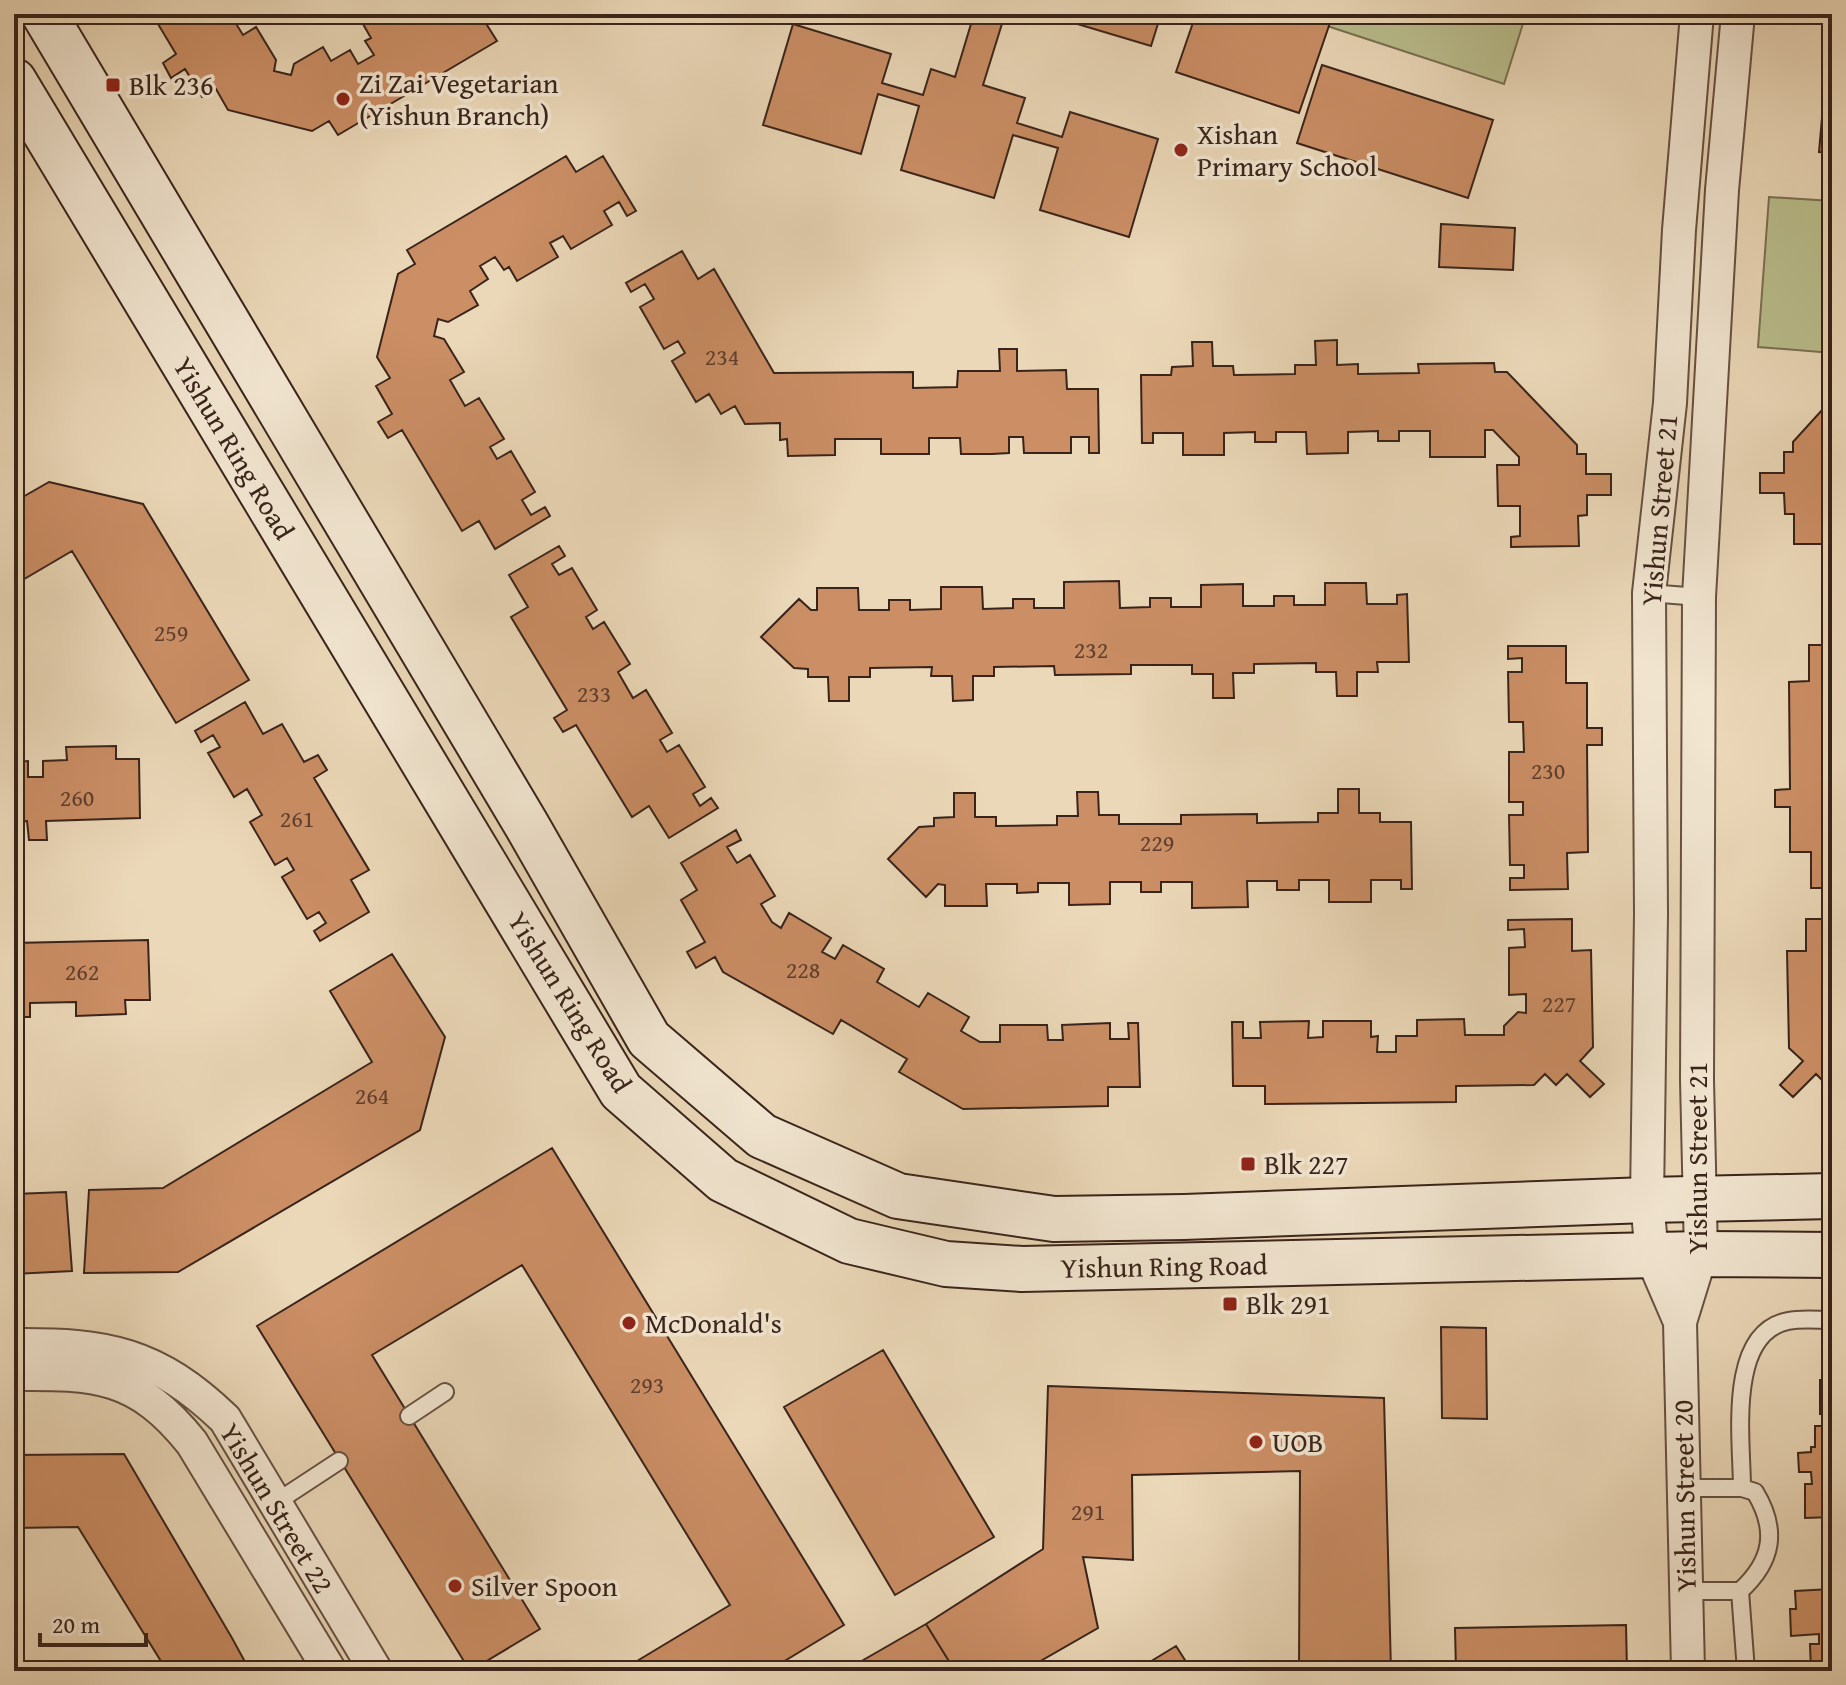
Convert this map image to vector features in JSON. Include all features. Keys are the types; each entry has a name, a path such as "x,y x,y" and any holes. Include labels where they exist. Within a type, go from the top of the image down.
{"main road":[{"name":"Yishun Ring Road","path":"44,14 526,824 649,1039 762,1136 898,1196 1054,1219 1832,1196"},
{"name":"Yishun Ring Road","path":"14,81 621,1091 723,1180 849,1241 946,1264 1022,1269 1701,1254 1832,1255"}],"street":[{"name":"Yishun Street 21","path":"1680,1322 1701,1254 1697,1080 1697,14"},
{"name":"Yishun Street 21","path":"1680,1322 1652,1257 1647,1200 1651,914 1649,593 1670,403 1738,14"},
{"name":"Yishun Street 20","path":"1680,1322 1688,1671"},
{"name":"Yishun Street 22","path":"14,1345 67,1344 105,1349 140,1359 175,1377 200,1395 225,1419 376,1671"},
{"name":"Yishun Street 22","path":"14,1374 66,1373 99,1377 129,1388 173,1419 192,1443 330,1671"}],"lane":[{"path":"1649,593 1699,597"},
{"path":"1742,1488 1742,1380 1747,1361 1758,1340 1769,1329 1787,1321 1832,1320"},
{"path":"409,1416 445,1392"},
{"path":"275,1503 339,1461"},
{"path":"1684,1488 1742,1488 1755,1492 1763,1504 1770,1535 1767,1557 1759,1571 1740,1591 1686,1591"},
{"path":"1740,1591 1746,1671"}],"green space":[{"path":"1311,14 1526,14 1504,84 1309,20"},
{"path":"1769,197 1832,201 1832,353 1758,347"}],"building":[{"path":"152,14 230,14 243,35 256,27 276,60 274,71 291,75 294,64 323,47 331,61 350,50 358,64 374,55 365,41 371,38 363,24 379,14 505,14 487,25 497,41 338,135 329,121 312,131 228,110 216,89 202,97 185,69 171,78 163,63 176,54"},
{"path":"974,14 1005,14 983,85 1025,98 1017,123 1062,137 1070,112 1158,139 1129,237 1040,210 1058,148 1013,135 994,198 901,170 919,106 878,94 861,154 763,125 793,24 891,54 882,83 923,95 931,69 955,77"},
{"path":"1044,14 1161,14 1151,46"},
{"path":"1196,14 1333,14 1299,113 1176,72"},
{"path":"1322,65 1493,120 1468,198 1297,143"},
{"path":"1824,95 1832,96 1832,153 1819,152"},
{"path":"566,156 576,172 603,156 636,211 627,216 619,202 604,211 612,225 571,249 563,236 550,243 558,257 517,281 509,267 504,270 495,257 480,266 488,279 470,291 478,305 448,322 438,319 434,336 444,339 464,372 450,380 465,406 479,398 504,439 490,447 497,459 511,451 535,492 522,500 531,515 545,507 550,516 495,549 479,521 462,531 402,430 388,438 378,422 392,414 376,386 390,378 377,357 398,274 415,264 407,250"},
{"path":"1441,224 1515,228 1513,270 1439,267"},
{"path":"682,251 698,279 714,269 774,373 913,372 913,388 957,387 958,371 1000,371 999,349 1017,349 1017,371 1066,370 1067,389 1098,389 1099,453 1089,453 1089,437 1071,437 1071,453 1024,453 1023,437 1009,437 1009,453 961,454 960,438 929,438 929,454 881,454 881,439 835,439 835,455 788,456 787,439 780,440 780,423 745,424 735,406 721,414 709,394 696,402 672,361 685,353 678,341 664,349 640,307 654,299 645,284 631,292 626,283"},
{"path":"14,285 22,297 14,329"},
{"path":"1337,340 1337,365 1358,364 1358,374 1419,373 1418,364 1494,363 1495,372 1507,372 1577,445 1577,454 1586,454 1586,474 1611,474 1611,495 1587,495 1587,515 1578,516 1579,546 1511,547 1511,537 1520,536 1520,506 1498,506 1497,465 1519,465 1519,457 1493,430 1485,430 1485,457 1430,457 1430,431 1399,431 1399,441 1378,441 1378,431 1348,432 1348,453 1307,454 1306,432 1276,432 1276,442 1255,442 1255,432 1224,433 1224,455 1183,455 1183,433 1153,433 1153,443 1142,443 1141,375 1171,375 1172,367 1193,366 1192,342 1212,342 1213,366 1233,366 1234,375 1295,374 1295,365 1316,365 1315,341"},
{"path":"1832,399 1832,544 1794,544 1794,514 1785,514 1784,493 1760,493 1760,473 1784,473 1784,452 1793,452 1793,442"},
{"path":"49,482 143,504 249,680 176,723 72,551 14,585 14,502"},
{"path":"559,546 565,556 552,564 559,575 572,568 597,610 586,617 593,629 604,622 630,664 618,672 633,698 646,690 672,733 660,740 667,752 679,745 705,787 693,794 700,806 711,798 718,808 669,838 649,806 632,817 576,725 563,732 554,718 567,710 511,617 528,607 509,575"},
{"path":"1119,581 1120,608 1150,607 1150,598 1171,598 1171,607 1201,607 1201,585 1243,584 1243,606 1274,606 1274,596 1294,596 1294,605 1325,605 1325,583 1366,583 1367,604 1397,604 1397,595 1407,594 1409,662 1377,662 1378,672 1357,672 1357,696 1337,696 1336,672 1316,672 1316,663 1254,664 1254,673 1233,673 1234,698 1213,698 1213,674 1192,674 1192,665 1131,665 1131,674 1055,675 1054,666 994,667 994,676 973,676 973,700 953,701 952,676 931,676 932,667 870,668 870,677 849,677 849,701 829,701 828,677 808,677 808,669 794,668 761,637 799,599 811,610 817,610 817,588 858,588 859,610 889,610 889,600 910,600 910,610 941,609 941,587 982,587 983,609 1013,608 1013,599 1034,599 1034,608 1064,608 1064,582"},
{"path":"1809,645 1832,645 1832,888 1811,888 1811,852 1790,852 1790,807 1775,807 1775,790 1790,789 1789,682 1809,681"},
{"path":"1508,646 1566,646 1566,683 1587,683 1587,728 1602,728 1602,745 1587,745 1588,852 1567,853 1568,889 1510,890 1510,878 1524,878 1524,865 1510,865 1509,815 1523,815 1523,802 1509,802 1509,752 1524,752 1523,722 1509,722 1508,672 1522,672 1522,658 1508,659"},
{"path":"245,702 263,734 282,724 304,762 318,755 327,770 314,778 369,870 351,880 369,912 320,941 314,931 326,923 319,912 307,919 282,877 294,870 287,858 275,865 250,822 262,815 247,789 234,797 208,753 220,747 213,735 201,742 195,731"},
{"path":"116,746 116,759 139,759 140,818 46,821 47,840 29,840 27,821 14,822 14,762 28,761 28,777 43,777 43,761 67,760 66,747"},
{"path":"1338,789 1359,789 1359,813 1380,813 1380,822 1411,822 1412,889 1401,889 1401,880 1371,880 1371,902 1329,902 1329,880 1299,880 1299,890 1277,890 1277,881 1247,881 1248,907 1192,908 1192,882 1161,882 1161,892 1141,892 1141,882 1110,882 1110,904 1069,905 1069,883 1038,883 1038,892 1017,893 1017,884 986,884 987,906 945,906 945,885 938,884 926,897 888,859 919,827 934,826 934,818 954,817 954,793 975,793 975,817 996,817 996,826 1057,825 1057,816 1078,816 1077,792 1098,792 1099,815 1119,815 1119,824 1181,824 1181,815 1257,814 1257,823 1318,822 1318,813 1338,813"},
{"path":"736,830 741,840 727,847 737,863 750,855 775,896 761,904 772,922 781,928 789,913 831,938 822,952 835,959 843,945 884,969 877,982 919,1007 928,993 969,1017 961,1031 980,1042 1000,1042 1000,1025 1047,1025 1048,1040 1063,1040 1062,1025 1110,1023 1110,1039 1129,1039 1128,1023 1138,1023 1140,1087 1108,1087 1108,1106 963,1109 899,1072 907,1059 841,1020 833,1034 723,972 715,957 696,968 687,952 705,942 681,900 697,890 681,863"},
{"path":"1572,919 1572,951 1591,950 1593,1047 1580,1061 1604,1084 1590,1097 1567,1074 1556,1085 1545,1074 1534,1085 1456,1086 1456,1102 1265,1104 1265,1086 1233,1086 1232,1022 1243,1022 1243,1038 1261,1038 1260,1022 1309,1021 1308,1038 1323,1037 1323,1021 1371,1021 1371,1037 1378,1036 1377,1052 1396,1052 1396,1036 1417,1036 1417,1020 1464,1019 1465,1035 1504,1035 1504,1026 1518,1012 1526,1013 1526,994 1509,995 1509,948 1525,947 1524,929 1508,930 1508,920"},
{"path":"1806,919 1832,919 1832,1080 1827,1085 1816,1074 1793,1097 1780,1085 1803,1061 1789,1048 1787,951 1806,951"},
{"path":"148,940 150,1000 125,1000 126,1014 76,1016 76,1002 30,1003 30,1017 14,1017 14,943"},
{"path":"392,954 445,1037 420,1130 178,1272 84,1273 89,1190 163,1188 372,1062 330,991"},
{"path":"552,1148 844,1625 768,1671 643,1671 637,1661 730,1605 522,1265 372,1355 540,1629 470,1671 257,1326"},
{"path":"66,1192 72,1271 14,1274 14,1194"},
{"path":"1441,1327 1486,1328 1487,1419 1442,1418"},
{"path":"883,1350 994,1537 895,1595 784,1407"},
{"path":"1820,1380 1832,1380 1832,1517 1805,1518 1805,1484 1812,1484 1811,1472 1799,1472 1798,1453 1811,1452 1811,1447 1815,1447 1815,1426 1827,1426 1827,1414 1820,1414"},
{"path":"1048,1386 1384,1398 1391,1671 1299,1671 1300,1471 1132,1475 1133,1560 1083,1557 1098,1628 1023,1671 955,1671 926,1624 1043,1549"},
{"path":"124,1454 250,1671 167,1671 78,1527 14,1528 14,1455"},
{"path":"1831,1589 1832,1671 1811,1671 1810,1644 1819,1644 1819,1634 1791,1636 1790,1609 1796,1609 1795,1591"},
{"path":"926,1624 955,1671 846,1670"},
{"path":"1626,1625 1627,1671 1456,1671 1455,1628"},
{"path":"1176,1646 1192,1671 1135,1671"}],"place":[{"name":"Blk 236","path":"113,85"},
{"name":"Zi Zai Vegetarian (Yishun Branch)","path":"343,99"},
{"name":"Xishan Primary School","path":"1181,150"},
{"name":"Blk 227","path":"1248,1164"},
{"name":"Blk 291","path":"1230,1304"},
{"name":"McDonald's","path":"629,1323"},
{"name":"UOB","path":"1256,1442"},
{"name":"Silver Spoon","path":"455,1586"}]}
